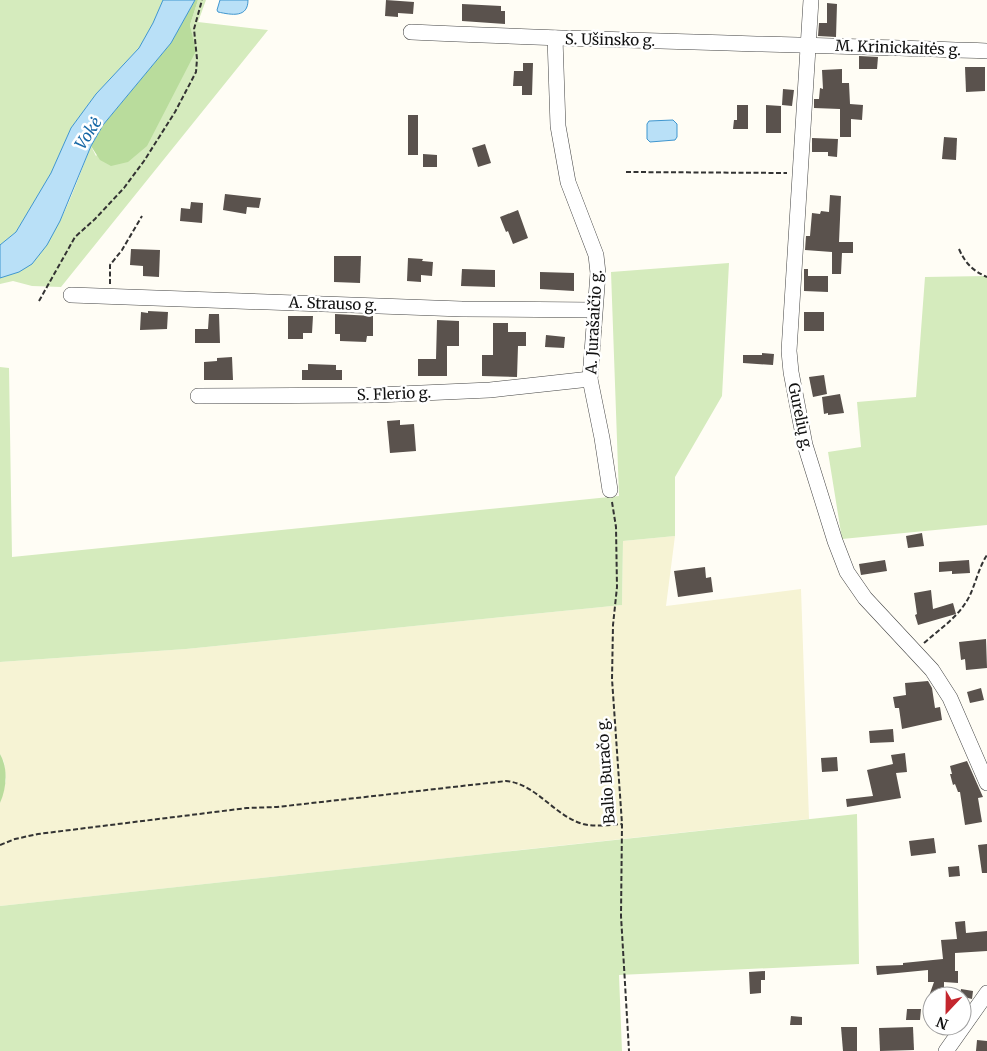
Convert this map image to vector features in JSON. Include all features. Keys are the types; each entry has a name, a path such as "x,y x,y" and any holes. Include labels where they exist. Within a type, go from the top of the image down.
{"street":[{"name":"Gurelių g.","path":"811,0 789,351 791,372 805,445 834,541 847,572 865,598 932,670 950,698 987,783"},
{"name":"S. Ušinsko g.","path":"411,32 555,38 809,44"},
{"name":"A. Jurašaičio g.","path":"555,38 558,126 568,182 596,255 598,273 590,379 610,490"},
{"name":"M. Krinickaitės g.","path":"809,44 987,51"},
{"name":"A. Strauso g.","path":"71,295 462,309 594,310"},
{"name":"S. Flerio g.","path":"198,396 395,394 490,390 590,379"},
{"path":"946,1051 987,993"}],"path":[{"path":"39,300 75,237 124,188 176,112 196,72 198,59 194,29 202,0"},
{"path":"626,172 799,173"},
{"path":"110,296 110,265 122,250 142,216"},
{"path":"959,249 968,266 987,276"},
{"name":"Balio Buračo g.","path":"610,490 616,527 617,587 613,625 612,679 622,824 621,916 629,1051"},
{"path":"914,651 959,612 970,596 987,555"},
{"path":"0,845 15,839 38,834 247,808 277,807 506,781 519,783 531,790 574,821 589,825 622,824"}],"shaded area":[{"path":"675,536 666,606 801,589 809,819 0,906 0,803 6,780 4,762 0,754 0,662 186,649 622,605 623,541"}],"green space":[{"path":"0,0 163,0 139,48 96,94 71,128 51,173 16,232 0,245"},
{"path":"195,0 198,0 190,25 196,51 147,146 128,162 111,166 100,160 91,146 103,125 171,43"},
{"path":"198,0 206,0 198,22 268,30 61,287 32,286 13,281 0,284 0,278 18,270 34,258 47,242 68,204 91,146 96,156 195,51 190,25"},
{"path":"729,263 722,396 675,477 675,536 623,541 622,605 186,649 0,662 0,367 9,368 12,557 619,496 611,272"},
{"path":"987,276 987,525 842,539 828,452 861,447 857,402 916,397 925,277"},
{"path":"0,754 3,759 6,778 0,803"},
{"path":"857,814 859,964 619,975 622,1051 0,1051 0,906"}],"water":[{"name":"Vokė","path":"163,0 195,0 171,43 103,125 91,146 60,221 47,245 32,264 19,272 0,278 0,245 16,232 51,173 71,128 96,94 139,48"},
{"path":"220,0 248,0 245,10 238,14 229,14 218,12"},
{"path":"673,120 677,124 677,137 675,140 650,142 647,139 647,124 649,121"}],"building":[{"path":"386,0 414,2 413,14 398,13 398,17 385,16"},
{"path":"827,3 837,4 836,37 818,36 819,23 827,23"},
{"path":"462,4 501,6 501,11 505,11 505,24 462,21"},
{"path":"859,56 878,57 877,69 859,69"},
{"path":"523,63 533,63 532,95 522,95 522,86 513,86 514,71 523,71"},
{"path":"965,67 985,67 985,91 966,92"},
{"path":"842,69 842,83 849,83 850,104 863,105 862,120 851,119 851,137 840,137 840,109 814,108 814,99 819,99 820,88 823,89 822,70"},
{"path":"783,89 794,90 792,106 782,105"},
{"path":"737,105 748,105 748,129 733,129 734,120 737,120"},
{"path":"766,105 781,106 781,133 766,133"},
{"path":"408,115 418,115 418,155 408,155"},
{"path":"944,137 957,138 956,160 942,159"},
{"path":"812,138 838,139 837,157 828,156 828,152 812,152"},
{"path":"485,144 491,163 478,167 472,148"},
{"path":"423,154 437,155 437,167 423,167"},
{"path":"225,194 261,198 259,208 247,207 246,214 223,210"},
{"path":"830,195 841,196 839,242 853,242 853,253 842,253 841,274 832,274 832,252 805,250 806,236 810,236 812,213 829,212"},
{"path":"191,202 203,203 202,223 180,221 181,208 190,209"},
{"path":"518,210 528,238 513,244 500,217"},
{"path":"131,249 160,250 159,277 143,276 143,266 130,265"},
{"path":"334,256 361,256 360,283 334,282"},
{"path":"408,258 433,262 432,276 421,275 421,282 407,281"},
{"path":"462,269 495,270 495,287 461,286"},
{"path":"804,269 808,269 808,276 828,276 828,292 804,291"},
{"path":"540,272 574,273 574,291 540,289"},
{"path":"148,311 168,312 167,329 140,330 141,312 148,313"},
{"path":"804,312 824,312 824,331 804,331"},
{"path":"209,314 219,314 220,343 195,343 195,329 208,329"},
{"path":"335,314 373,316 373,336 367,336 366,342 340,341 340,334 335,334"},
{"path":"288,316 313,316 312,333 303,333 303,339 288,339"},
{"path":"437,320 459,321 459,346 447,346 447,376 418,376 418,359 436,359"},
{"path":"493,323 508,323 508,332 526,332 526,346 518,346 517,377 482,376 482,355 493,355"},
{"path":"546,335 565,337 564,348 545,347"},
{"path":"762,353 774,354 773,365 743,363 743,355 762,355"},
{"path":"232,357 233,380 204,380 204,362 217,361 217,358"},
{"path":"308,364 336,365 336,370 342,370 342,380 302,380 302,370 308,370"},
{"path":"824,375 827,394 813,397 809,377"},
{"path":"840,394 844,413 824,414 822,397"},
{"path":"400,420 400,425 414,424 416,451 390,453 387,421"},
{"path":"922,533 924,546 908,548 906,536"},
{"path":"885,560 887,571 861,575 859,564"},
{"path":"969,560 970,573 952,574 952,571 939,572 939,562"},
{"path":"705,567 706,578 711,577 713,592 678,597 674,571"},
{"path":"931,590 933,609 953,603 956,614 918,625 915,615 917,614 914,593"},
{"path":"986,639 987,668 966,670 965,659 961,660 959,642"},
{"path":"928,681 932,688 935,708 940,707 942,720 902,729 899,708 895,708 893,697 906,695 905,683"},
{"path":"981,688 984,700 970,703 967,692"},
{"path":"893,729 894,742 870,743 869,731"},
{"path":"905,753 907,772 896,773 901,798 847,807 846,799 873,796 867,770 893,764 891,755"},
{"path":"837,757 838,771 822,772 821,758"},
{"path":"967,761 983,797 978,798 982,822 965,825 960,792 958,792 955,784 953,785 950,766"},
{"path":"934,838 936,853 911,856 909,841"},
{"path":"987,844 987,873 982,873 978,845"},
{"path":"959,866 960,876 949,877 948,867"},
{"path":"965,921 966,933 987,931 987,951 955,953 955,971 958,971 958,983 944,982 944,986 933,986 934,982 928,982 928,970 877,975 876,966 903,965 903,963 943,959 941,940 957,939 955,922"},
{"path":"765,971 765,980 761,980 761,993 750,994 749,972"},
{"path":"907,1009 921,1009 920,1020 906,1020"},
{"path":"791,1016 802,1017 802,1025 790,1025"},
{"path":"841,1027 857,1027 857,1051 843,1051"},
{"path":"913,1027 914,1050 880,1051 879,1028"},
{"path":"977,1040 987,1041 987,1051 976,1051"}]}
